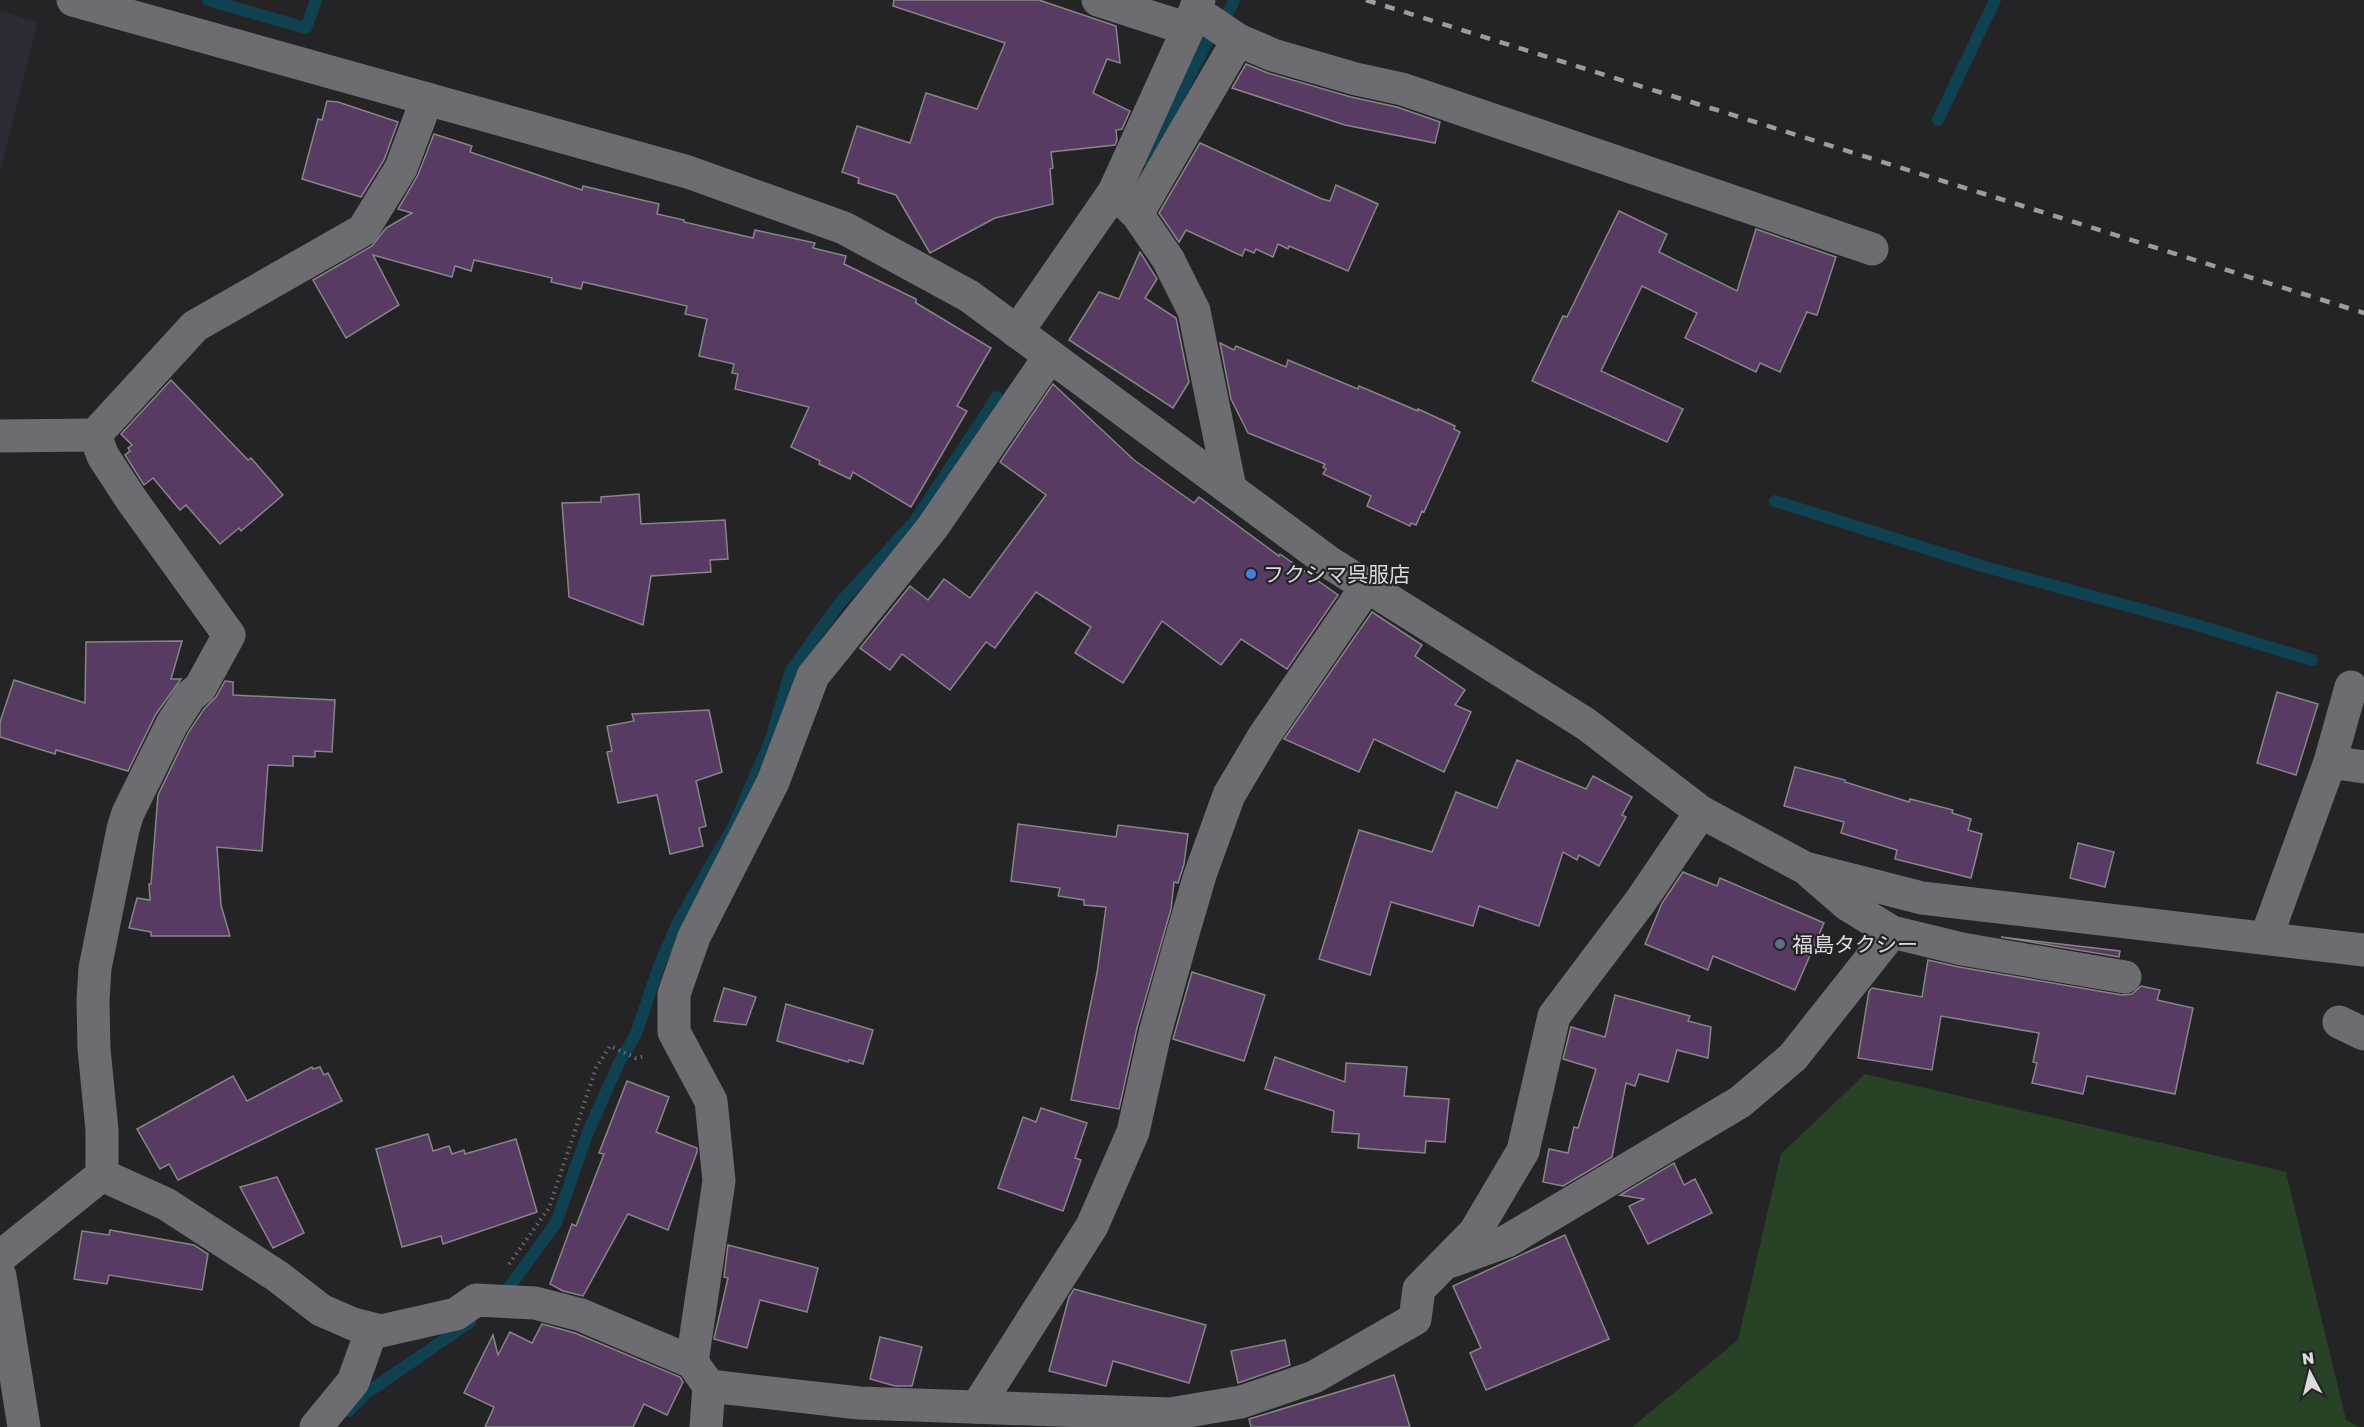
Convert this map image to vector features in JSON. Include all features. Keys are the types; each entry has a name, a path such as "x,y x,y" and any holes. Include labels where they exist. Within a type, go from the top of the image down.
{"street":[{"path":"73,0 688,171 844,228 969,296 1330,563 1586,724 1701,812 1806,868 1848,905 1892,932 1962,950 2125,977"},
{"path":"1098,0 1209,23 1273,55 1356,79 1402,89 1872,249"},
{"path":"1017,332 1125,203 1209,23"},
{"path":"1125,203 1209,23"},
{"path":"0,436 95,435 195,326 363,230 401,168 427,99"},
{"path":"1125,203 1168,259 1194,311 1230,488"},
{"path":"706,1427 701,1374 719,1181 711,1101 674,1032 674,994 694,937 774,782 813,676 932,528 1050,356"},
{"path":"95,435 103,456 131,499 229,635 200,688 190,696 172,724 128,813 123,829 95,968 93,1000 94,1049 102,1130 102,1175"},
{"path":"977,1407 1092,1226 1133,1132 1155,1033 1180,940 1200,874 1229,795 1264,736 1367,586"},
{"path":"2266,938 2330,762 2351,687"},
{"path":"2330,762 2364,767"},
{"path":"102,1175 165,1204 277,1276 321,1310 353,1324 381,1331 456,1314 488,1300 535,1303 582,1315 701,1374 859,1403 1170,1414 1241,1402 1314,1377 1415,1319 1419,1289 1476,1232 1522,1151 1554,1016 1640,902 1701,812"},
{"path":"1806,868 1922,898 2364,950"},
{"path":"1445,1263 1506,1241 1740,1102 1793,1058 1892,932"},
{"path":"0,1257 102,1175"},
{"path":"0,1276 24,1427"},
{"path":"316,1427 353,1382 372,1329"}],"path":[{"path":"488,1300 507,1267 549,1208 596,1068 610,1046 631,1056"}],"shaded area":[{"path":"0,11 38,22 0,172"}],"green space":[{"path":"1865,1074 2286,1172 2346,1420 2359,1427 1632,1427 1738,1340 1781,1154"}],"building":[{"path":"894,0 1039,0 1116,26 1120,63 1107,59 1093,93 1130,111 1122,129 1116,130 1115,145 1051,152 1053,204 995,218 930,253 896,195 858,183 859,178 842,172 857,126 910,143 926,93 977,109 1005,43 893,6"},
{"path":"1246,64 1268,73 1351,97 1397,107 1440,122 1435,143 1345,125 1232,88"},
{"path":"327,101 338,102 398,122 384,160 361,197 302,179 318,119 322,120"},
{"path":"434,134 472,146 470,152 582,190 583,186 659,204 657,214 684,220 684,222 753,238 755,230 815,243 813,248 846,256 844,264 916,299 916,303 991,348 957,406 967,411 911,507 853,472 850,479 791,447 809,407 735,389 738,374 732,373 734,364 699,356 707,319 685,314 687,306 583,282 581,289 551,282 552,278 474,260 471,271 455,266 452,277 373,255 399,305 346,338 313,280 372,246 386,228 412,213 398,209 418,175"},
{"path":"1200,143 1322,199 1330,201 1336,185 1378,204 1348,271 1289,246 1288,249 1278,244 1273,257 1256,249 1254,253 1245,249 1242,256 1186,230 1179,242 1159,213"},
{"path":"1619,211 1667,234 1659,252 1737,291 1756,229 1836,257 1817,315 1807,312 1780,372 1760,363 1756,372 1685,338 1697,313 1642,286 1601,371 1683,409 1667,442 1532,381 1563,316 1567,317"},
{"path":"1140,252 1157,279 1145,298 1176,318 1189,382 1173,408 1069,340 1099,292 1119,299"},
{"path":"1220,343 1234,350 1236,346 1286,367 1288,360 1358,389 1359,386 1418,411 1418,409 1455,426 1454,429 1460,432 1416,525 1411,523 1410,526 1367,506 1371,496 1323,474 1326,469 1323,467 1325,464 1248,433 1231,399"},
{"path":"171,380 248,460 251,458 283,495 241,531 239,528 220,544 186,505 180,510 153,478 144,485 125,455 130,451 128,448 132,445 121,434"},
{"path":"1053,384 1134,460 1194,503 1199,497 1279,556 1280,554 1338,595 1287,669 1241,639 1221,665 1162,621 1123,683 1075,653 1091,627 1036,592 995,648 986,642 950,690 902,654 890,670 860,648 910,586 928,600 944,579 970,598 1046,495 1000,462"},
{"path":"639,494 641,524 725,520 728,559 710,560 711,572 651,576 643,625 569,597 562,503 601,502 601,497"},
{"path":"1372,612 1422,645 1415,656 1465,690 1455,705 1471,712 1444,772 1374,739 1359,772 1284,739"},
{"path":"182,641 171,679 181,679 156,714 128,771 56,750 55,754 0,737 0,722 14,680 85,703 86,642"},
{"path":"225,681 233,682 233,695 335,700 332,752 315,751 315,757 293,756 293,766 268,765 262,851 217,847 221,905 230,936 151,936 151,932 129,928 137,898 150,900 149,884 151,884 158,795 188,733 204,709 216,697"},
{"path":"2277,692 2318,704 2296,775 2257,763"},
{"path":"709,710 722,772 696,781 706,826 699,828 703,846 670,854 657,795 618,803 607,752 612,751 607,726 634,721 632,714"},
{"path":"1517,760 1586,789 1593,776 1632,797 1622,815 1626,817 1599,866 1579,855 1577,860 1563,852 1539,926 1479,906 1473,926 1391,902 1370,975 1319,959 1359,830 1432,852 1456,792 1497,808"},
{"path":"1795,767 1845,780 1845,782 1909,802 1910,799 1953,810 1952,813 1971,819 1968,830 1982,834 1971,878 1895,859 1897,850 1841,833 1844,822 1784,806"},
{"path":"1018,824 1116,837 1118,825 1188,834 1184,864 1178,883 1174,882 1171,909 1137,1028 1119,1109 1071,1100 1097,973 1106,907 1084,905 1084,900 1058,896 1060,888 1011,881"},
{"path":"2078,843 2114,852 2105,887 2070,878"},
{"path":"1683,872 1717,886 1720,878 1824,923 1795,990 1713,956 1708,970 1645,944 1662,903"},
{"path":"2001,937 2120,951 2119,957"},
{"path":"1928,960 2122,995 2132,994 2141,986 2160,990 2157,1000 2193,1008 2175,1094 2087,1076 2083,1094 2032,1083 2037,1063 2033,1062 2039,1033 1941,1016 1932,1070 1858,1058 1869,991 1872,988 1922,997"},
{"path":"1192,972 1265,995 1244,1061 1173,1039"},
{"path":"724,988 756,997 746,1025 714,1021"},
{"path":"1615,995 1690,1016 1688,1021 1711,1027 1708,1058 1677,1050 1668,1082 1639,1074 1635,1086 1626,1083 1612,1157 1563,1186 1543,1182 1549,1149 1568,1153 1574,1127 1578,1128 1596,1069 1563,1059 1571,1027 1605,1037"},
{"path":"786,1004 873,1030 863,1064 849,1060 848,1062 777,1041"},
{"path":"1275,1057 1345,1082 1346,1063 1407,1067 1404,1096 1449,1099 1445,1142 1426,1141 1425,1153 1358,1148 1359,1134 1332,1132 1334,1111 1265,1089"},
{"path":"312,1067 313,1069 320,1067 324,1075 328,1073 342,1101 178,1180 169,1164 160,1169 137,1129 233,1076 247,1101"},
{"path":"627,1081 669,1097 656,1132 697,1148 697,1152 668,1230 628,1214 583,1296 563,1291 550,1284 572,1224 576,1226 604,1154 599,1153"},
{"path":"1041,1108 1087,1123 1075,1158 1081,1160 1063,1211 998,1188 1023,1117 1036,1122"},
{"path":"428,1134 433,1151 449,1146 452,1154 464,1150 465,1154 516,1139 537,1212 443,1244 441,1236 402,1247 376,1149"},
{"path":"1674,1163 1684,1185 1695,1179 1712,1213 1648,1244 1629,1206 1644,1199 1620,1195"},
{"path":"277,1177 304,1233 273,1248 240,1187"},
{"path":"110,1230 194,1245 208,1254 202,1290 109,1275 107,1284 74,1279 82,1231 109,1235"},
{"path":"1565,1235 1609,1339 1486,1390 1470,1353 1481,1348 1453,1286"},
{"path":"728,1245 818,1268 807,1312 760,1300 747,1348 714,1339 728,1278 724,1277"},
{"path":"1074,1289 1206,1325 1189,1383 1113,1361 1106,1386 1049,1371 1069,1297"},
{"path":"542,1324 575,1333 680,1377 683,1382 667,1415 644,1404 633,1427 485,1427 494,1407 464,1393 493,1335 498,1355 510,1332 532,1343"},
{"path":"880,1337 922,1347 912,1386 895,1386 870,1379"},
{"path":"1285,1340 1290,1365 1238,1383 1231,1351"},
{"path":"1394,1375 1410,1427 1251,1427 1249,1419"}],"waterway":[{"path":"208,0 306,28 316,0"},
{"path":"1147,160 1207,42 1227,15 1234,0"},
{"path":"1938,120 1995,0"},
{"path":"499,1296 510,1286 556,1223 588,1132 619,1063 636,1034 658,969 677,924 733,827 770,742 791,670 839,604 914,522 997,397"},
{"path":"1775,501 1982,566 2187,622 2312,660"},
{"path":"349,1411 365,1394 470,1322"}],"railway":[{"path":"1366,0 2364,313"}],"place":[{"name":"フクシマ呉服店","path":"1251,574"},
{"name":"福島タクシー","path":"1780,944"}]}
